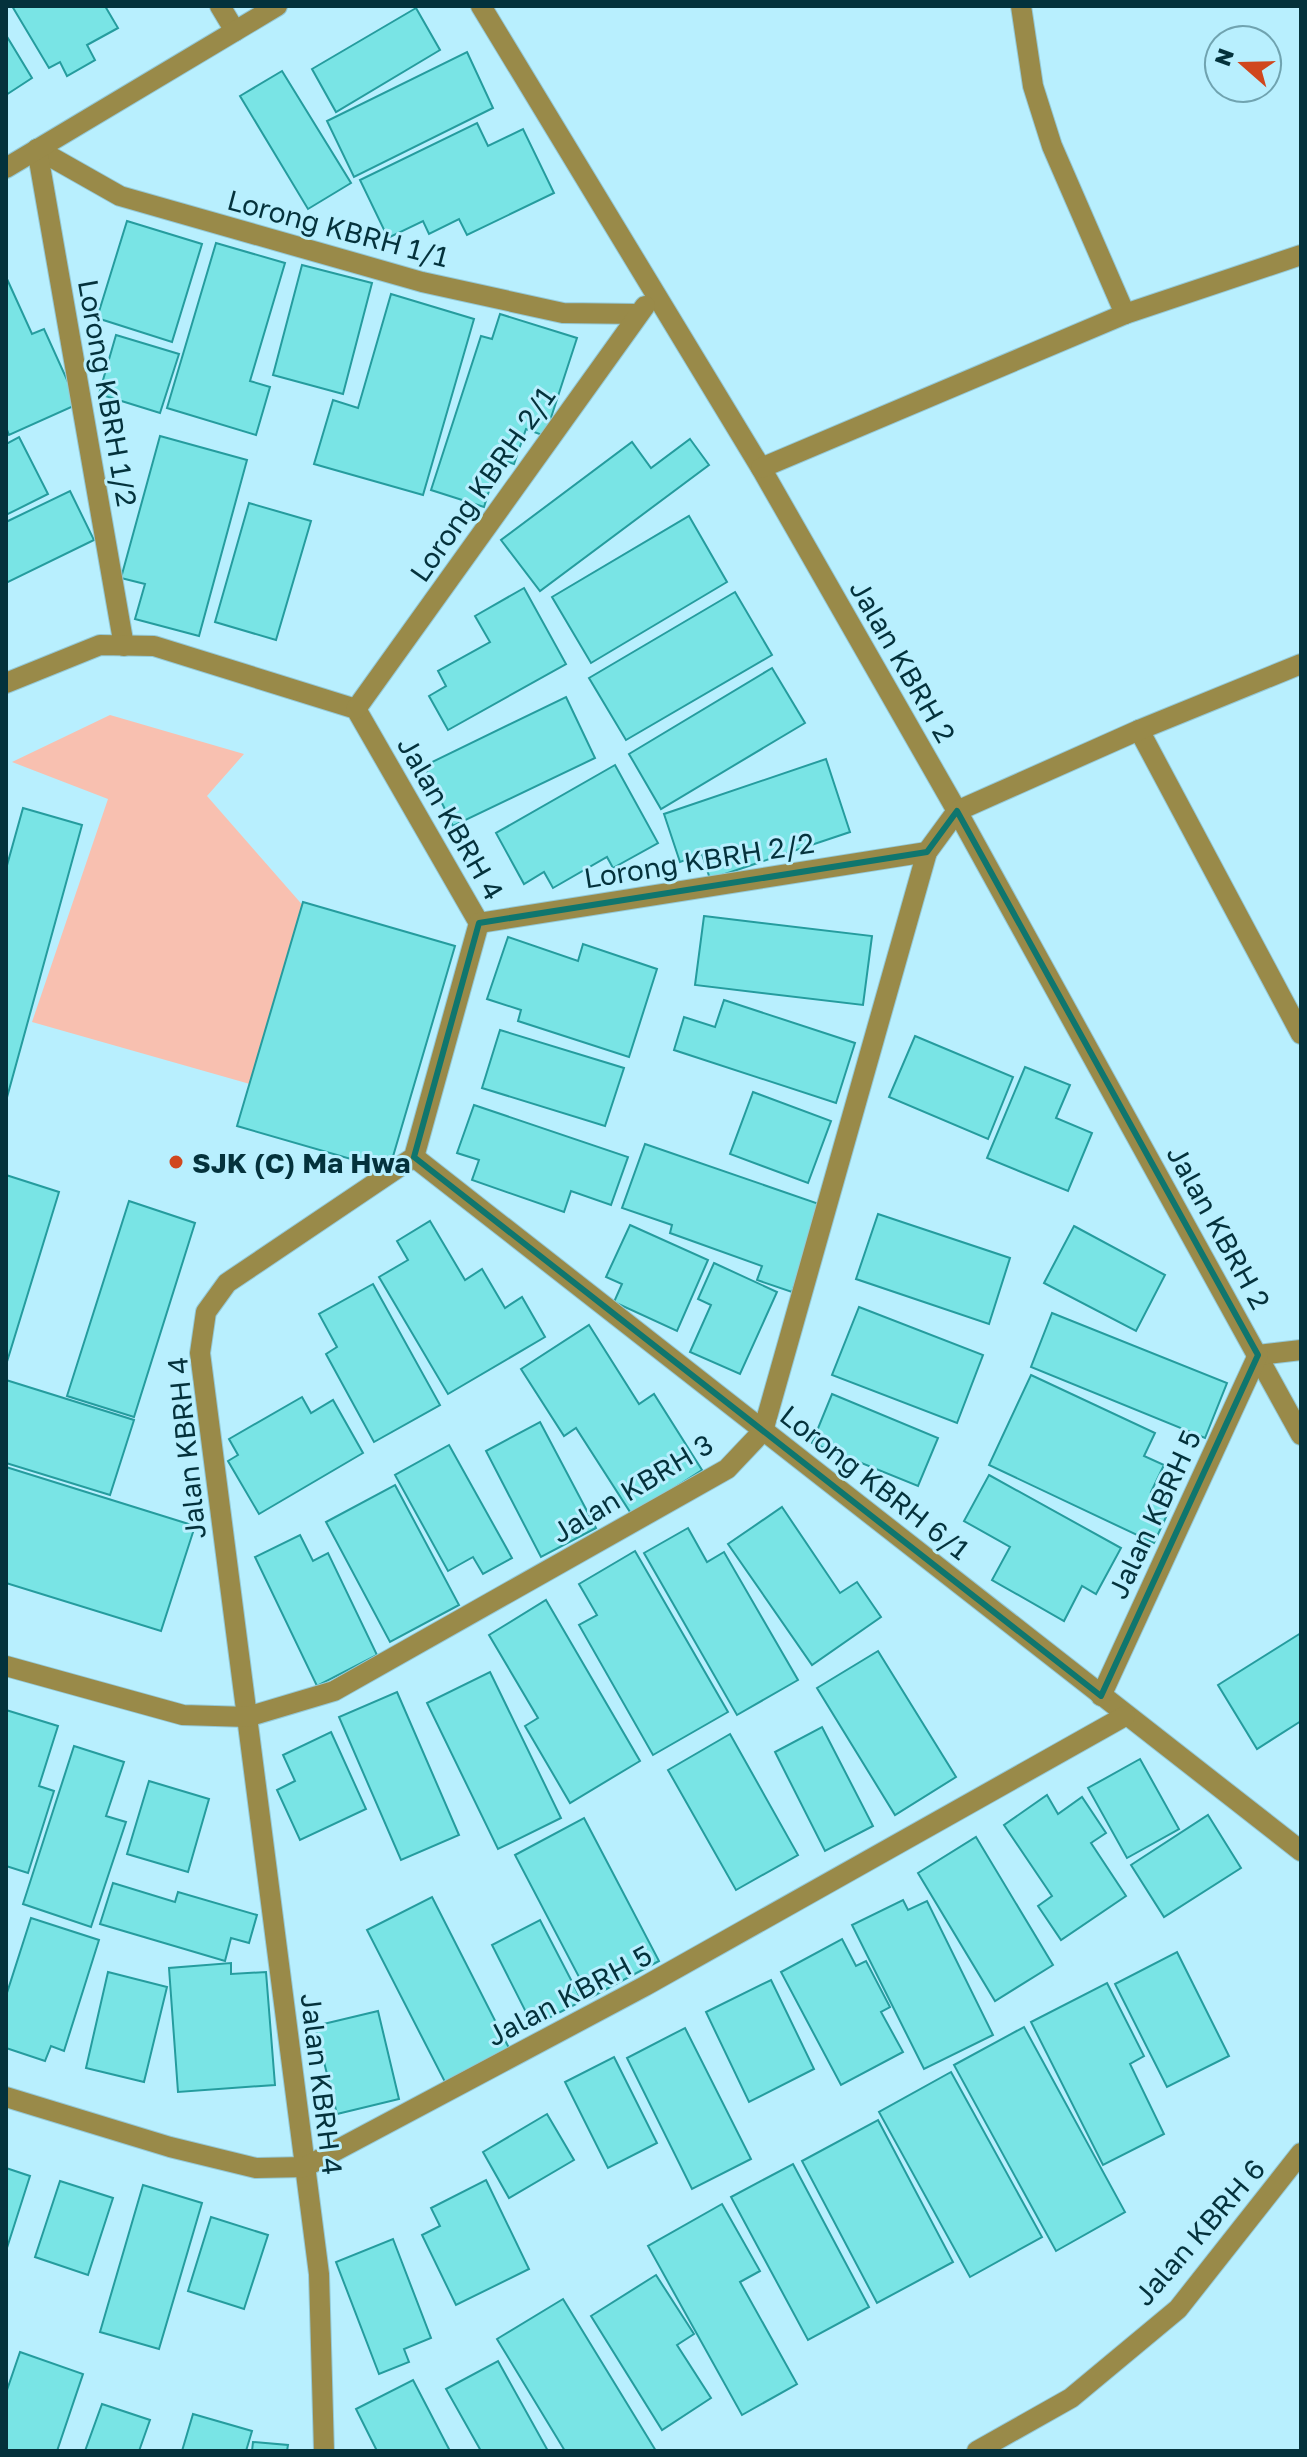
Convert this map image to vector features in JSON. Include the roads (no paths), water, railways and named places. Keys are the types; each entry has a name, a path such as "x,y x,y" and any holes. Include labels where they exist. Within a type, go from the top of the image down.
{"street":[{"path":"220,6 235,31"},
{"path":"6,168 277,6"},
{"path":"1021,6 1033,86 1052,146 1125,314"},
{"name":"Jalan KBRH 2","path":"490,9 656,295 761,468 957,811 1258,1355"},
{"name":"Lorong KBRH 1/1","path":"37,149 120,196 422,282 563,313 638,314"},
{"name":"Lorong KBRH 1/2","path":"37,149 124,646"},
{"path":"761,468 1125,314 1301,255"},
{"name":"Lorong KBRH 2/1","path":"356,709 638,314 656,295"},
{"path":"6,683 100,645 154,646 356,709"},
{"path":"957,811 1139,730 1301,664"},
{"name":"Jalan KBRH 4","path":"324,2451 319,2274 200,1353 206,1312 227,1283 414,1157 479,923 356,709"},
{"path":"1139,730 1301,1034"},
{"name":"Jalan KBRH 3","path":"6,1666 183,1715 247,1717 334,1691 727,1469 763,1431 927,852 957,811"},
{"name":"Lorong KBRH 2/2","path":"479,923 927,852"},
{"name":"Lorong KBRH 6/1","path":"414,1157 1301,1851"},
{"path":"1301,1350 1258,1355 1301,1435"},
{"name":"Jalan KBRH 5","path":"1101,1696 1258,1355"},
{"name":"Jalan KBRH 5","path":"6,2097 170,2147 256,2168 305,2167 645,1986 1125,1716"},
{"name":"Jalan KBRH 6","path":"977,2451 1071,2398 1178,2309 1301,2153"}],"place":[{"name":"SJK (C) Ma Hwa","path":"176,1162"}]}
